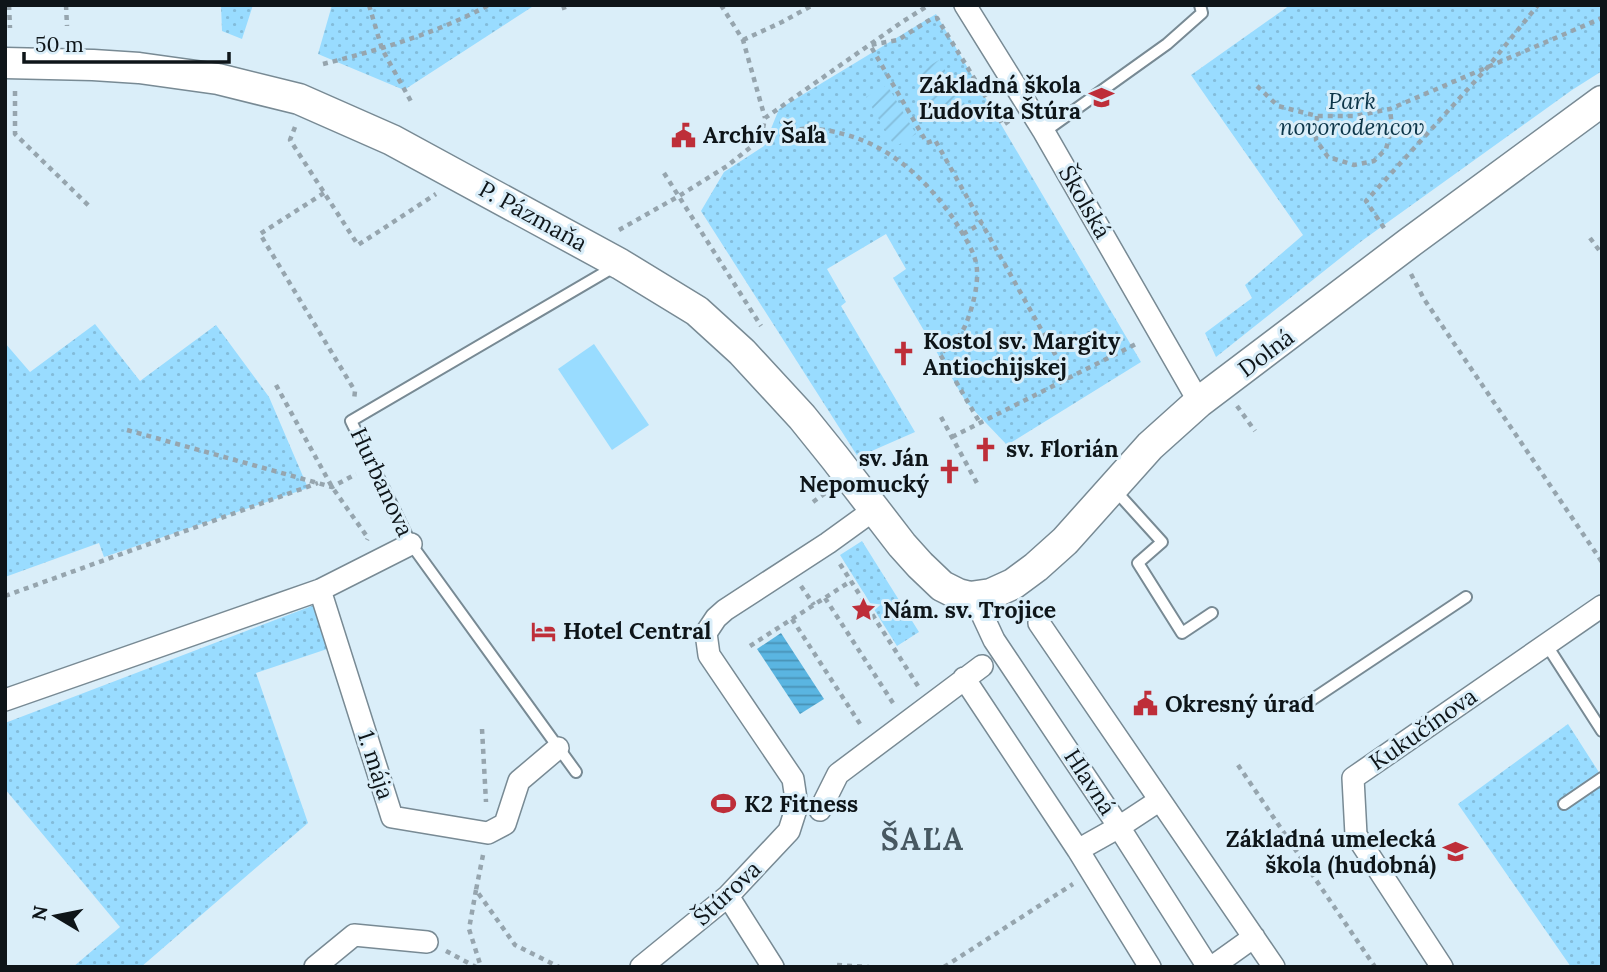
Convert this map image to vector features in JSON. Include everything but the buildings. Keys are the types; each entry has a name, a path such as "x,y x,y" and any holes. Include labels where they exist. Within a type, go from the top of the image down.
{"main road":[{"name":"P. Pázmaňa","path":"10,77 93,65 139,68 218,79 299,99 392,140 620,264 697,311 742,352 802,417 902,545 942,586 958,594 974,597"},
{"name":"Dolná","path":"974,597 991,594 1013,584 1036,567 1065,541 1150,446 1199,402 1602,101"}],"street":[{"name":"Školská","path":"965,5 1044,132 1199,402"},
{"name":"Štúrova","path":"640,967 728,897 789,831 797,806 793,779 709,655 706,633 725,610 828,543 874,509"},
{"name":"Hurbanova","path":"5,700 320,590 411,544"},
{"name":"1. mája","path":"320,590 392,817 488,833"},
{"name":"Hlavná","path":"974,597 994,640 1210,967 1254,937"},
{"name":"Kukučínova","path":"1442,967 1356,835 1353,778 1602,606"},
{"path":"1039,623 1274,967"},
{"path":"820,810 838,774 982,666"},
{"path":"964,678 1078,850 1150,967"},
{"path":"488,833 505,824 519,781 558,748"},
{"path":"1078,850 1160,800"},
{"path":"728,897 773,967"},
{"path":"315,967 354,935 427,942"}],"lane":[{"path":"1044,132 1167,44 1202,13 1200,5"},
{"name":"Hurbanova","path":"411,544 351,421 620,264"},
{"path":"1112,486 1162,542 1138,563 1181,633 1212,613"},
{"path":"411,544 576,772"},
{"path":"1304,705 1466,597"},
{"path":"1546,644 1602,731"},
{"path":"1564,804 1602,778"}],"path":[{"path":"9,5 10,28"},
{"path":"66,5 67,26"},
{"path":"369,5 382,49 413,105"},
{"path":"323,64 382,49 471,15 489,5"},
{"path":"563,5 565,11"},
{"path":"730,5 722,7 743,40 765,118 761,139"},
{"path":"743,40 813,5"},
{"path":"765,118 929,5"},
{"path":"1384,229 1366,201 1487,68 1538,5"},
{"path":"870,45 898,40 937,18 1003,125 1016,117"},
{"path":"1257,86 1278,106 1317,116 1356,116 1390,109 1602,18"},
{"path":"870,45 928,143 935,140 1069,379"},
{"path":"10,77 15,134 89,206"},
{"path":"1317,116 1316,140 1328,157 1354,165 1374,161 1386,149 1392,127 1390,109"},
{"path":"297,122 289,139 358,245 436,193"},
{"path":"619,230 727,166 761,139 802,129 839,132 876,146 905,165 941,202 963,233 975,258 978,275 964,327 952,345 940,354 980,423"},
{"path":"664,173 761,326"},
{"path":"324,193 260,234 355,390 351,421"},
{"path":"963,233 982,223"},
{"path":"1590,237 1602,254"},
{"path":"1408,268 1424,299 1602,562"},
{"path":"952,438 1142,340"},
{"path":"276,385 332,487 368,538 363,550"},
{"path":"1231,397 1255,430"},
{"path":"941,417 978,485"},
{"path":"127,430 332,487 373,466"},
{"path":"5,596 318,483"},
{"path":"834,555 930,704"},
{"path":"795,576 814,605"},
{"path":"750,646 851,581"},
{"path":"825,598 906,722"},
{"path":"792,619 874,746"},
{"path":"479,967 469,929 488,833 482,729"},
{"path":"1238,765 1375,967"},
{"path":"944,967 1091,873"},
{"path":"476,890 515,945 559,967"},
{"path":"427,942 479,967"},
{"path":"837,965 869,967"}],"green space":[{"path":"221,5 253,5 242,39 222,31"},
{"path":"332,5 535,5 404,90 318,54"},
{"name":"Park novorodencov","path":"1290,5 1602,5 1602,71 1363,240 1216,357 1205,333 1252,298 1245,285 1303,235 1191,75"},
{"path":"936,14 1141,362 1007,445 966,402 893,278 906,269 886,234 827,269 846,302 841,306 915,432 858,457 701,211 724,172 764,146 779,109"},
{"path":"939,60 966,106 941,121 914,75"},
{"path":"887,85 916,134 895,147 866,97"},
{"path":"95,324 140,381 216,325 269,397 308,488 104,557 99,543 5,577 5,343 30,372"},
{"path":"594,344 649,425 612,450 558,369"},
{"path":"862,541 919,632 897,646 840,555"},
{"path":"317,604 330,648 256,673 308,823 141,967 73,967 120,927 5,789 5,723"},
{"path":"1568,724 1602,777 1602,967 1571,967 1458,804"}],"shaded area":[{"path":"781,633 824,699 800,714 757,649"}],"place":[{"name":"Základná škola Ľudovíta Štúra","path":"1101,98"},
{"name":"Archív Šaľa","path":"683,135"},
{"name":"Kostol sv. Margity Antiochijskej","path":"903,354"},
{"name":"sv. Florián","path":"986,449"},
{"name":"sv. Ján Nepomucký","path":"949,471"},
{"name":"Nám. sv. Trojice","path":"863,610"},
{"name":"Hotel Central","path":"543,631"},
{"name":"Okresný úrad","path":"1145,704"},
{"name":"K2 Fitness","path":"724,804"},
{"name":"Základná umelecká škola (hudobná)","path":"1456,852"}],"district":[{"name":"ŠAĽA","path":"923,840"}]}
